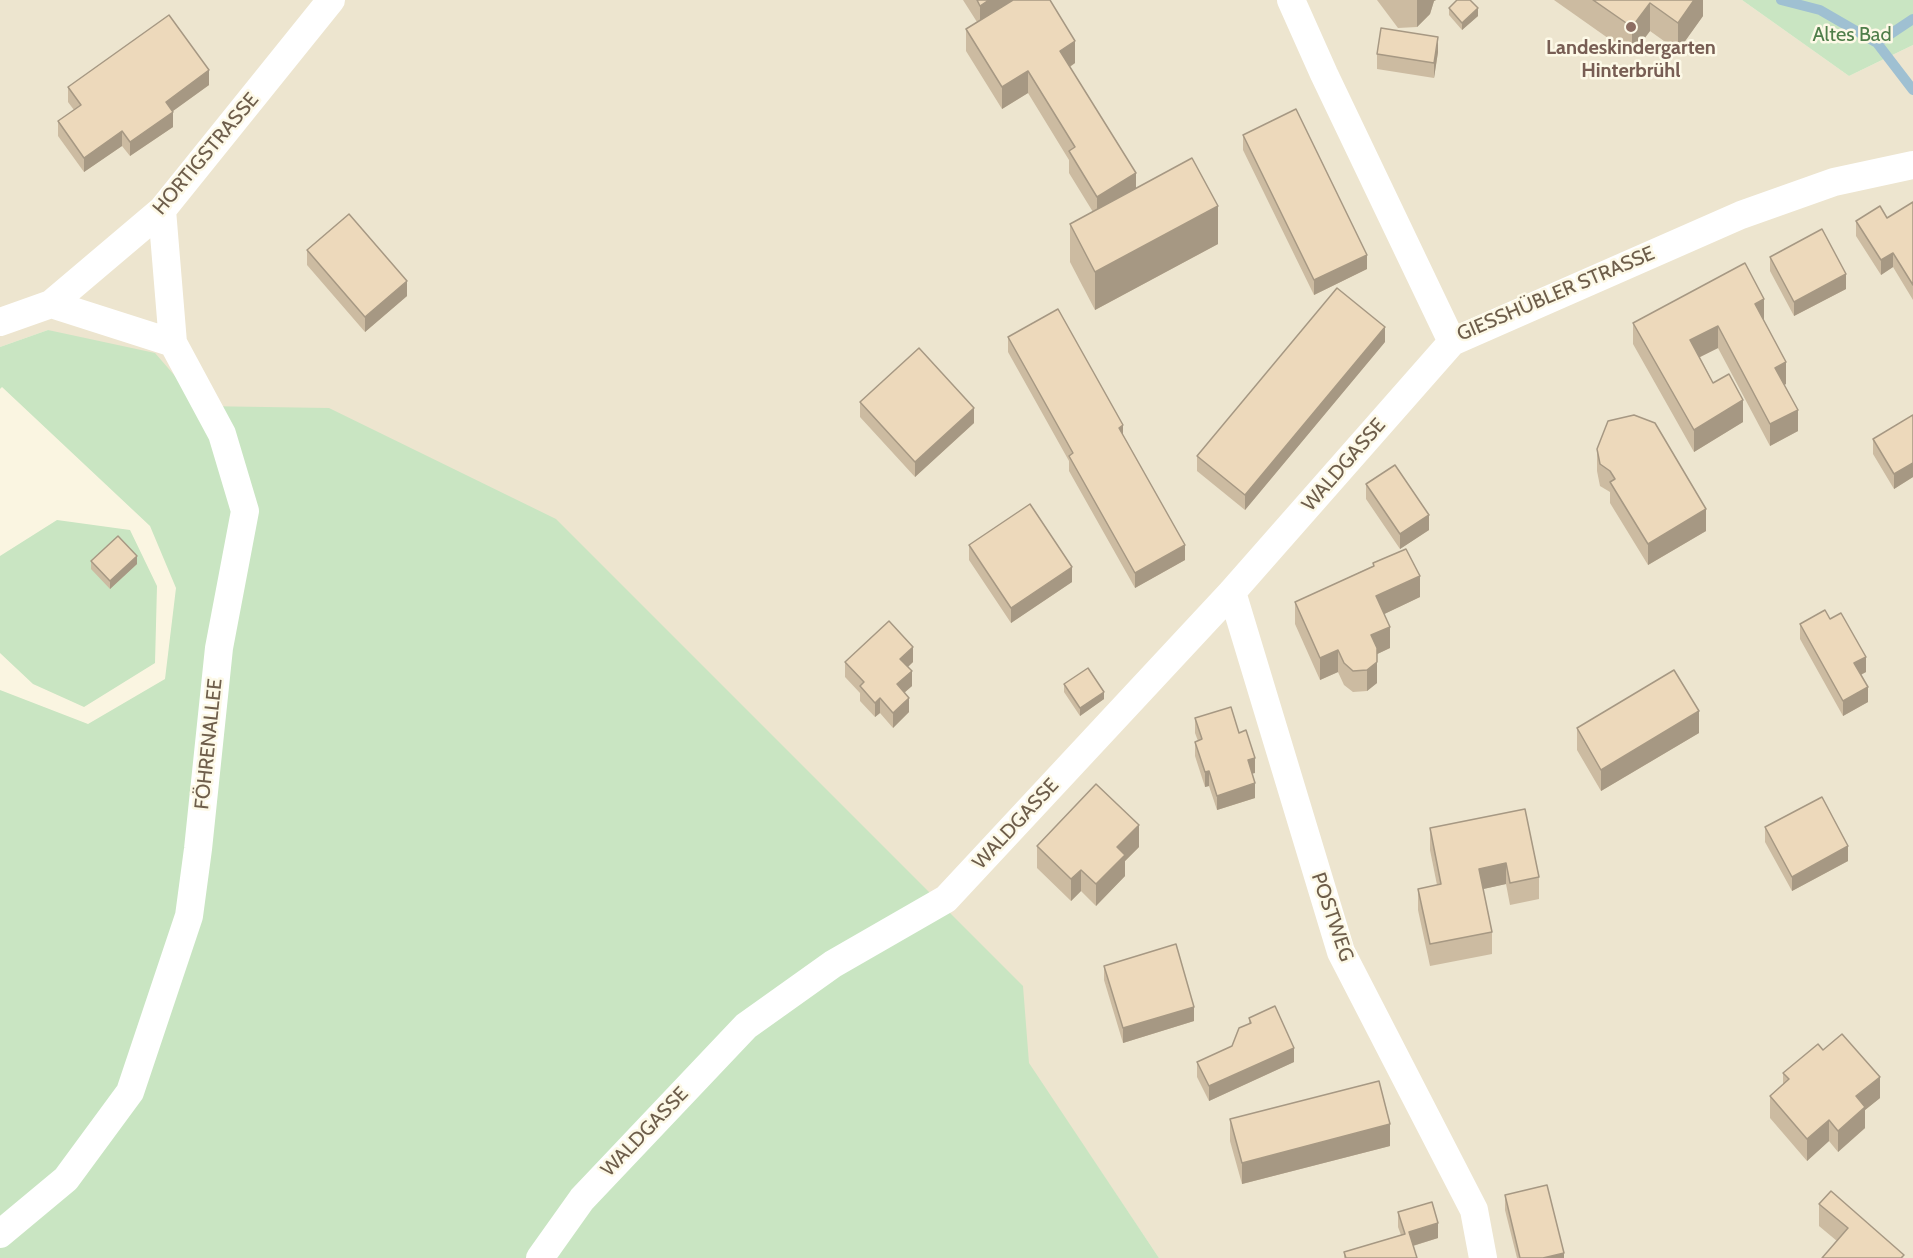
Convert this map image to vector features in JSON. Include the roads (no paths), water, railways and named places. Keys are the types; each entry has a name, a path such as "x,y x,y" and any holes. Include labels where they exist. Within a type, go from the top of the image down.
{"street":[{"name":"HORTIGSTRASSE","path":"0,322 51,304 162,210 331,0"},
{"name":"GIESSHÜBLER STRASSE","path":"1291,0 1452,342 1741,214 1834,182 1913,165"},
{"name":"FÖHRENALLEE","path":"0,1234 66,1179 130,1092 189,916 200,837 219,648 245,512 222,434 173,343 162,210"},
{"path":"51,304 173,343"},
{"name":"WALDGASSE","path":"540,1258 582,1199 746,1026 833,964 946,898 1232,592 1452,342"},
{"name":"POSTWEG","path":"1232,592 1341,952 1474,1210 1483,1258"}],"waterway":[{"path":"1781,0 1820,10 1877,43 1913,90"},
{"path":"1877,43 1913,19"}],"place":[{"name":"Landeskindergarten Hinterbrühl","path":"1631,27"}],"park label":[{"name":"Altes Bad","path":"1852,35"}]}
